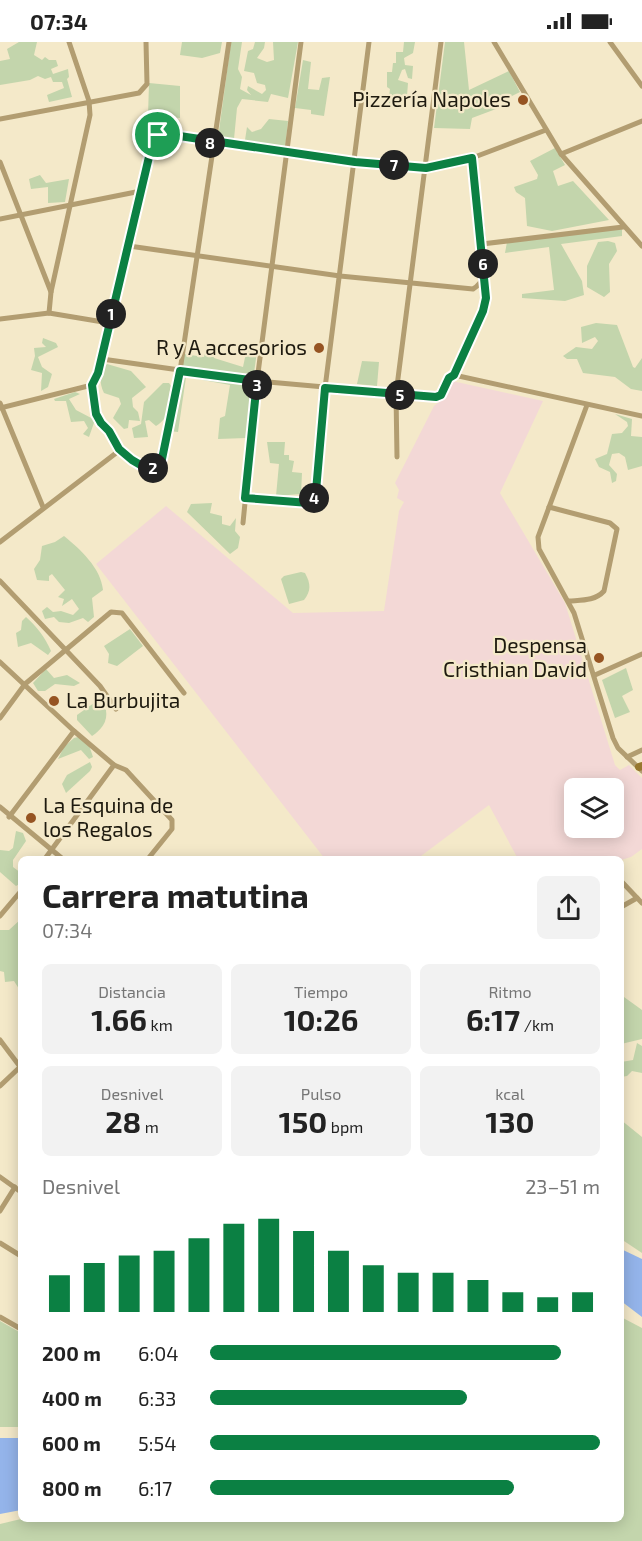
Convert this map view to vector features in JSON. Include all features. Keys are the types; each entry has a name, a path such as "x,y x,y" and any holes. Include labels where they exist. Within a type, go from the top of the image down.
{"street":[{"path":"49,313 51,292 89,126 89,101 69,42"},
{"path":"0,119 144,90 147,84 146,42"},
{"path":"229,42 214,144 195,255 180,371 162,459 158,468 144,467 119,449 96,414 92,385 102,359 153,140 158,135 214,144 355,162 426,168 472,158 546,130"},
{"path":"243,523 257,381 302,42"},
{"path":"245,498 309,503 313,500 316,491 325,388 369,42"},
{"path":"397,457 396,394 441,42"},
{"path":"494,42 561,154 642,246"},
{"path":"610,42 642,86"},
{"path":"561,154 642,121"},
{"path":"102,359 257,381 396,394 436,397 441,395 449,378 454,375 483,311 486,298 483,277 483,244 472,158"},
{"path":"0,162 51,292"},
{"path":"0,219 141,191"},
{"path":"483,244 623,226"},
{"path":"129,246 410,284 473,289 480,284 483,277"},
{"path":"0,319 49,313 109,323"},
{"path":"454,375 642,416"},
{"path":"43,507 1,406 92,385"},
{"path":"587,405 538,537 539,549 569,601 595,675 613,738 627,757 641,768"},
{"path":"0,542 119,449"},
{"path":"549,507 610,523 617,529 604,591 591,599 569,601"},
{"path":"0,581 100,686 116,709"},
{"path":"0,718 25,684 111,612 116,611 122,613 139,633 184,693"},
{"path":"595,675 642,654"},
{"path":"0,662 74,731 114,765 126,770 172,820 172,829 150,856"},
{"path":"9,817 74,731"},
{"path":"627,757 642,750"},
{"path":"48,856 114,765"},
{"path":"0,807 9,817 58,856"},
{"path":"624,884 642,903"},
{"path":"0,916 18,897"},
{"path":"624,905 637,898"},
{"path":"0,904 7,909"},
{"path":"0,1040 18,1064"},
{"path":"0,1086 18,1071"},
{"path":"0,1177 18,1190"},
{"path":"0,1211 15,1188"},
{"path":"0,1243 18,1254"},
{"path":"0,1317 18,1327"}],"shaded area":[{"path":"452,381 543,401 500,493 565,603 615,765 620,770 629,765 642,778 642,849 631,857 624,859 624,856 516,856 489,805 421,856 323,856 96,564 166,506 293,613 384,611 399,511 404,502 397,498 399,490 395,483 434,406 444,398"}],"green space":[{"path":"19,42 37,42 34,55 42,60 45,57 49,60 56,60 58,66 51,69 53,74 68,69 67,79 72,97 49,102 47,95 64,88 62,82 53,82 51,77 45,79 38,76 30,80 0,85 0,61 10,59 7,49"},
{"path":"182,42 222,42 220,53 202,58 180,55"},
{"path":"231,42 242,42 238,69 242,77 240,89 251,95 247,90 248,86 262,94 266,90 265,85 257,83 254,73 244,71 248,51 253,49 255,42 265,42 257,58 267,62 274,60 273,42 298,42 288,98 271,94 268,102 242,99 237,108 234,139 218,138"},
{"path":"404,42 415,42 413,53 404,58 405,65 413,66 412,79 408,78 405,69 402,70 398,80 408,83 407,96 399,97 397,106 388,103 390,89 387,87 387,72 392,72 393,63 396,63 396,52 403,52"},
{"path":"445,42 464,42 469,90 509,71 520,92 496,104 496,109 472,118 470,129 434,128"},
{"path":"303,60 311,62 308,89 319,90 322,78 330,77 324,116 311,114 311,110 295,108"},
{"path":"149,83 180,86 180,118 148,115"},
{"path":"269,119 288,121 285,150 249,145 245,140 247,127 252,132 261,129"},
{"path":"555,148 565,165 553,171 558,186 573,181 609,220 552,231 527,226 525,198 516,192 514,187 537,179 538,175 530,161"},
{"path":"40,175 46,183 69,179 65,202 48,203 48,187 31,189 29,179"},
{"path":"622,229 622,236 561,244 582,281 584,295 565,301 522,298 522,294 554,290 549,247 505,253 507,242"},
{"path":"598,242 615,243 617,251 609,264 610,292 604,297 587,287 587,266"},
{"path":"596,323 617,325 633,367 635,368 642,358 642,391 631,389 615,377 583,373 577,359 567,359 563,356 576,347 592,349 598,341 595,337 582,343 581,327"},
{"path":"43,338 56,343 58,347 38,357 42,367 52,374 48,387 41,391 42,373 31,370 35,356 34,348 46,347 42,343"},
{"path":"258,344 253,380 182,372 184,354 204,357 207,345 216,346 214,358 243,367 247,348"},
{"path":"362,361 379,362 377,386 357,384"},
{"path":"107,364 131,371 146,387 132,398 133,407 138,412 140,421 129,420 128,428 124,429 113,418 121,404 119,398 104,393 102,389 101,374"},
{"path":"180,375 254,385 246,438 218,439 220,418 225,416 230,385 186,377 178,432 169,431"},
{"path":"163,383 169,383 171,386 165,417 156,426 149,420 145,421 148,437 134,438 132,428 141,424 144,402"},
{"path":"75,392 80,394 69,399 76,410 95,420 89,437 83,434 88,428 84,421 71,422 66,401 55,401 54,399"},
{"path":"615,414 632,419 631,436 642,437 642,466 628,470 625,457 619,453 612,454 609,465 617,474 616,481 612,483 610,472 599,467 595,459 607,454 612,434 622,433 628,426 627,422"},
{"path":"267,442 285,442 284,455 289,455 289,460 294,461 292,472 302,473 301,494 276,496 279,464 270,463"},
{"path":"212,503 210,513 222,516 222,524 230,526 236,518 235,531 240,537 238,548 230,554 187,512 191,504"},
{"path":"64,536 89,560 101,582 103,590 92,598 94,617 88,622 83,618 69,623 59,622 54,617 45,619 42,611 47,607 53,612 61,611 73,615 79,609 72,599 62,606 64,599 58,597 65,590 52,574 49,576 49,581 37,580 34,569 40,560 42,546"},
{"path":"305,573 308,581 308,594 304,600 289,604 281,579 284,576"},
{"path":"26,617 46,641 51,651 48,655 31,643 18,647 16,633 21,630 22,621"},
{"path":"130,629 143,646 117,666 108,663 109,654 104,646"},
{"path":"626,668 633,690 622,696 630,712 615,718 602,680"},
{"path":"46,669 54,678 67,675 80,683 74,686 55,684 45,691 38,691 33,683"},
{"path":"94,703 106,710 106,718 103,725 92,736 77,720 77,715"},
{"path":"78,737 89,745 93,757 89,759 81,750 58,759 64,747"},
{"path":"90,762 92,767 90,771 66,793 62,784 67,775"},
{"path":"16,831 23,833 26,841 13,860 13,867 18,871 18,885 16,886 0,872 0,850 9,851 13,848"},
{"path":"18,922 18,987 14,981 5,982 4,972 0,971 0,930 9,930"},
{"path":"624,997 642,1010 642,1039 624,1043"},
{"path":"637,1043 642,1046 642,1073 632,1071 624,1076 624,1062 633,1060"},
{"path":"624,1122 642,1137 642,1253 624,1241"},
{"path":"624,1319 642,1328 642,1541 0,1541 0,1524 18,1520 18,1522 624,1522"},
{"path":"0,1321 18,1331 18,1427 0,1427"}],"water":[{"path":"624,1250 642,1259 642,1317 624,1303"},
{"path":"0,1438 18,1438 18,1511 0,1514"}],"place":[{"name":"Pizzería Napoles","path":"523,100"},
{"name":"R y A accesorios","path":"319,348"},
{"name":"Despensa Cristhian David","path":"599,658"},
{"name":"La Burbujita","path":"54,701"},
{"name":"La Esquina de los Regalos","path":"31,818"}],"route":[{"path":"166,134 214,144 355,162 426,168 472,158 483,244 483,277 486,298 483,311 454,375 449,378 441,395 436,397 325,388 316,491 313,500 309,503 245,498 257,381 180,371 162,459 158,468 144,467 119,449 116,441 96,414 92,385 98,373 153,140 158,135 166,134"}]}
